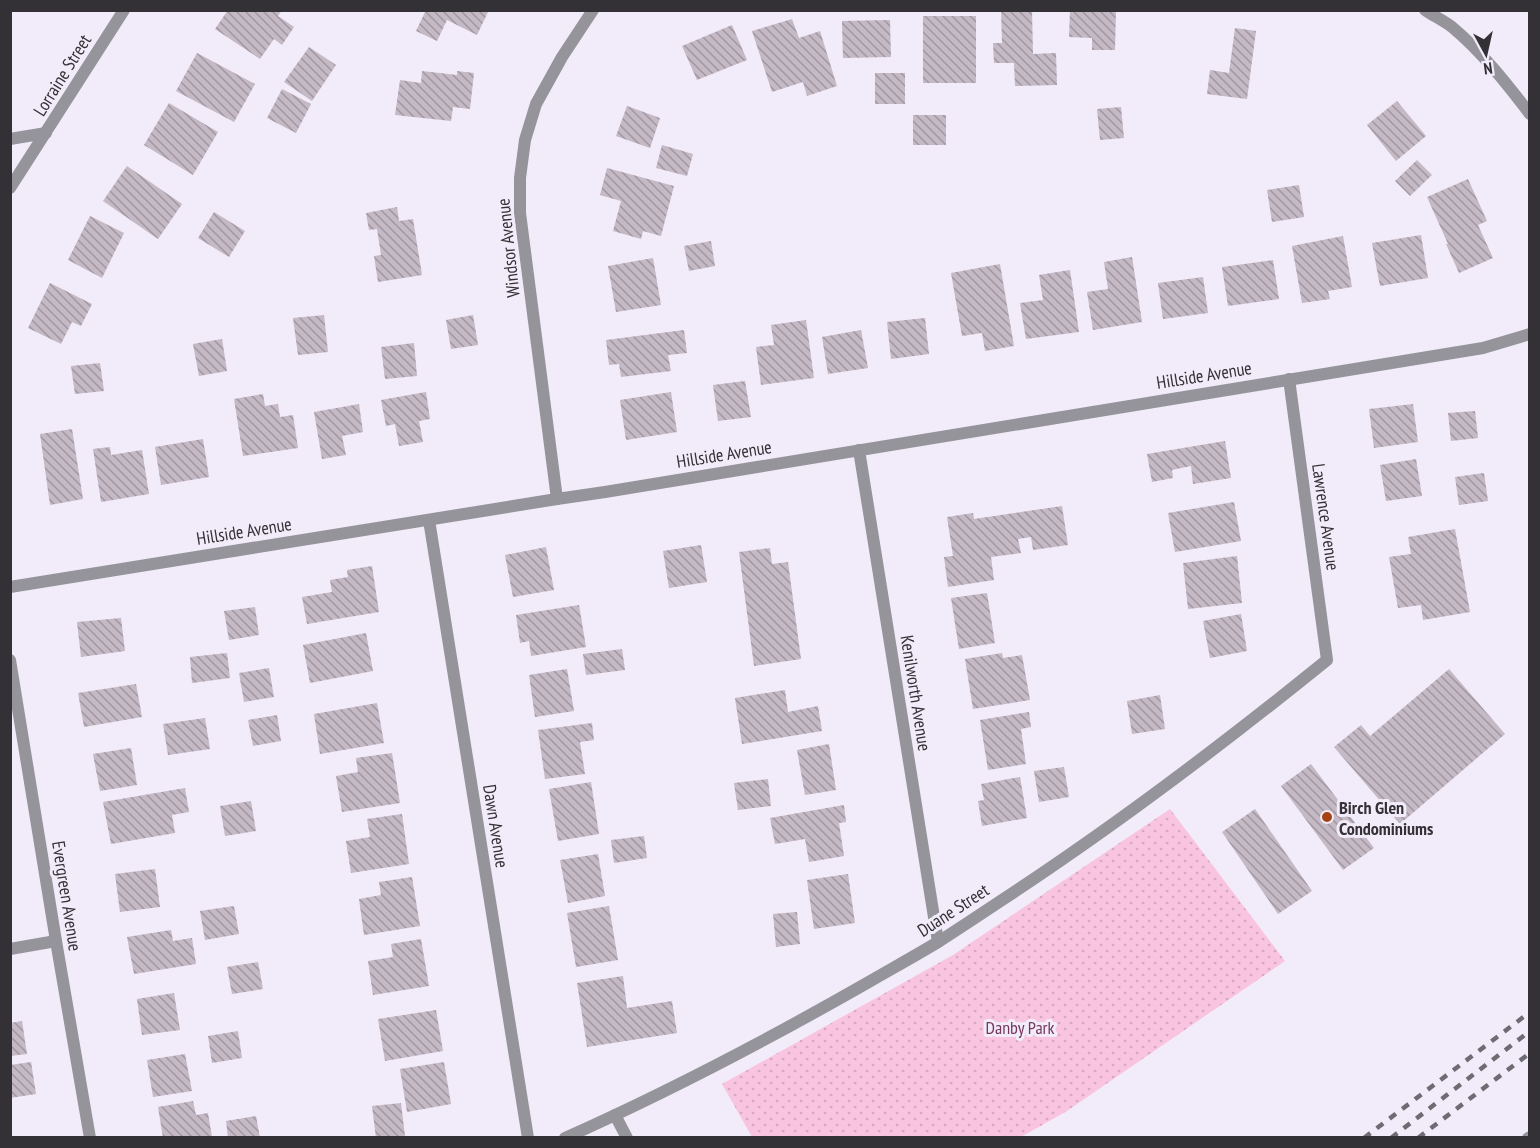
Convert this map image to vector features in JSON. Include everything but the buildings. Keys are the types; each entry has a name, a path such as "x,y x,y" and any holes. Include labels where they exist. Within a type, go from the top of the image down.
{"street":[{"name":"Lorraine Street","path":"10,188 124,10"},
{"name":"Windsor Avenue","path":"557,499 520,213 520,178 525,140 536,104 562,57 593,10"},
{"path":"1425,10 1452,27 1510,87 1530,114"},
{"path":"10,139 46,133"},
{"name":"Hillside Avenue","path":"10,587 1483,348 1530,334"},
{"name":"Lawrence Avenue","path":"1289,380 1327,660"},
{"name":"Kenilworth Avenue","path":"859,450 938,942"},
{"name":"Dawn Avenue","path":"429,519 528,1137"},
{"name":"Evergreen Avenue","path":"10,660 90,1137"},
{"name":"Duane Street","path":"565,1137 734,1056 938,942 1134,810 1327,660"},
{"path":"10,949 56,941"},
{"path":"615,1115 627,1137"}],"green space":[{"name":"Danby Park","path":"1170,809 1285,961 1067,1111 1021,1137 752,1137 722,1084 953,955"}],"railway":[{"path":"1364,1138 1530,1012"},
{"path":"1391,1138 1530,1031"},
{"path":"1418,1138 1530,1053"}],"place":[{"name":"Birch Glen Condominiums","path":"1327,817"}]}
